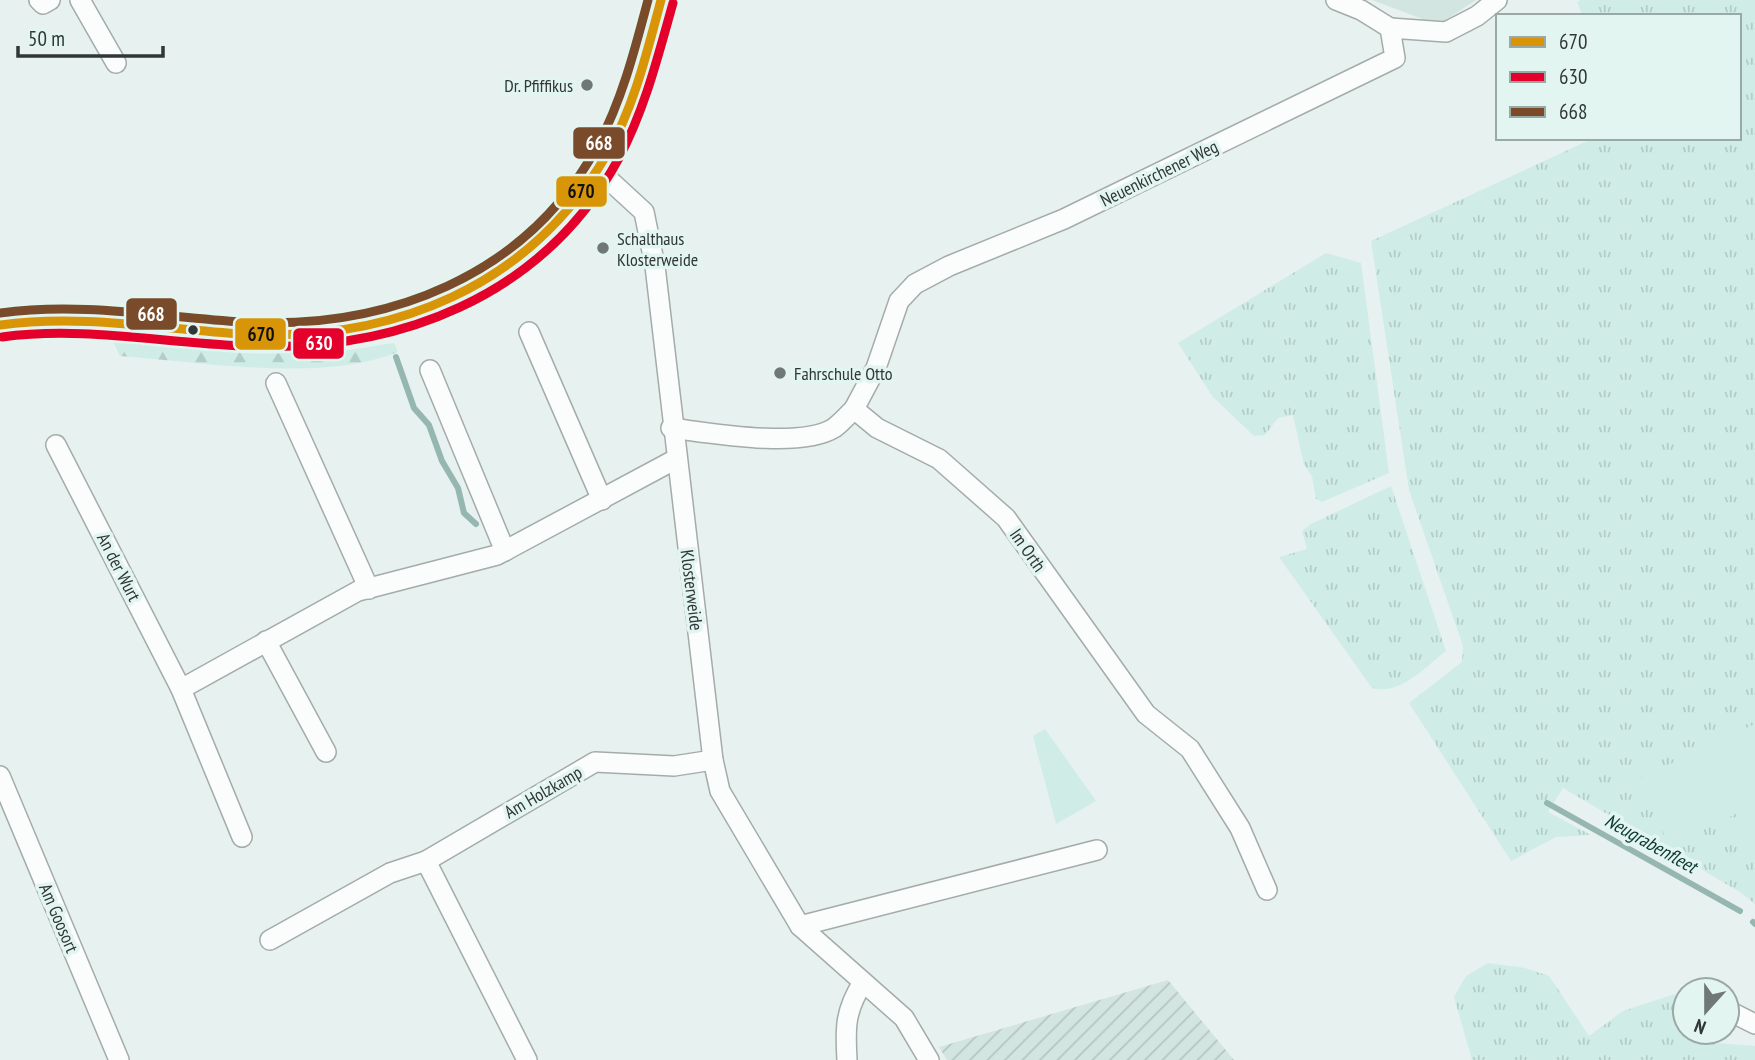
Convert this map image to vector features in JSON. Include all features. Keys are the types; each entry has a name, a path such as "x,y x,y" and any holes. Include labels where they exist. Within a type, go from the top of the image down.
{"street":[{"path":"39,0 43,4 50,0"},
{"path":"80,0 116,63"},
{"path":"0,325 28,320 97,322 245,334 307,335 359,331 414,316 474,288 545,233 596,172 627,109 661,0"},
{"path":"1336,0 1390,28 1446,32 1477,16 1497,0"},
{"name":"Neuenkirchener Weg","path":"854,409 876,368 899,301 915,284 949,266 1063,219 1395,58 1390,28"},
{"name":"Klosterweide","path":"596,172 607,178 645,212 655,266 671,428 713,760 720,791 800,926 904,1018 929,1060"},
{"path":"529,332 602,500"},
{"path":"430,370 505,551"},
{"path":"276,383 369,589"},
{"path":"671,428 757,439 809,435 833,429 854,409"},
{"name":"Im Orth","path":"854,409 877,428 939,459 1006,518 1146,714 1190,749 1240,828 1267,890"},
{"name":"An der Wurt","path":"56,445 181,689 242,837"},
{"path":"181,689 358,591 505,551 676,459"},
{"path":"266,641 326,752"},
{"name":"Am Holzkamp","path":"270,940 390,873 426,861 595,761 674,766 713,760"},
{"name":"Am Goosort","path":"0,776 119,1060"},
{"path":"800,926 1097,850"},
{"path":"426,861 527,1060"},
{"path":"847,1060 845,1026 850,1003 863,982"}],"shaded area":[{"path":"1372,0 1476,0 1438,25"},
{"path":"1168,980 1234,1060 947,1060 939,1047"}],"green space":[{"path":"1755,0 1755,904 1740,892 1563,788 1548,812 1591,835 1556,837 1511,861 1409,703 1462,662 1463,646 1409,490 1371,241 1590,140 1741,140 1741,14 1582,14 1577,2"},
{"path":"1326,253 1361,263 1389,473 1322,502 1316,499 1312,476 1304,465 1293,415 1278,418 1265,435 1254,436 1213,397 1178,343"},
{"path":"112,339 330,353 394,343 398,352 334,367 261,368 120,356"},
{"path":"1391,486 1446,651 1402,684 1382,689 1372,688 1279,557 1307,549 1302,531 1311,524"},
{"path":"1755,724 1755,805 1669,845 1638,779"},
{"path":"1045,729 1096,801 1056,824 1033,736"},
{"path":"1755,808 1755,861 1735,818"},
{"path":"1488,963 1525,968 1549,976 1589,1036 1623,1011 1671,995 1671,1046 1755,1046 1755,1060 1472,1060 1454,997 1466,976"}],"waterway":[{"path":"396,357 414,408 429,425 442,461 458,488 464,513 476,524"},
{"name":"Neugrabenfleet","path":"1547,803 1740,911"}],"transit line":[{"name":"668","path":"0,313 61,309 243,322 296,322 349,316 399,304 448,286 492,261 533,229 568,191 598,145 614,110 648,0"},
{"name":"670","path":"0,325 61,321 243,334 298,334 352,328 403,316 452,297 497,272 538,240 575,201 607,154 625,117 639,79 661,0"},
{"name":"630","path":"2,337 63,333 244,346 301,346 356,339 409,327 460,307 507,281 550,247 587,207 619,158 636,121 673,3"}],"place":[{"name":"Dr. Pfiffikus","path":"587,85"},
{"name":"Schalthaus Klosterweide","path":"603,248"},
{"name":"Fahrschule Otto","path":"780,373"}]}
